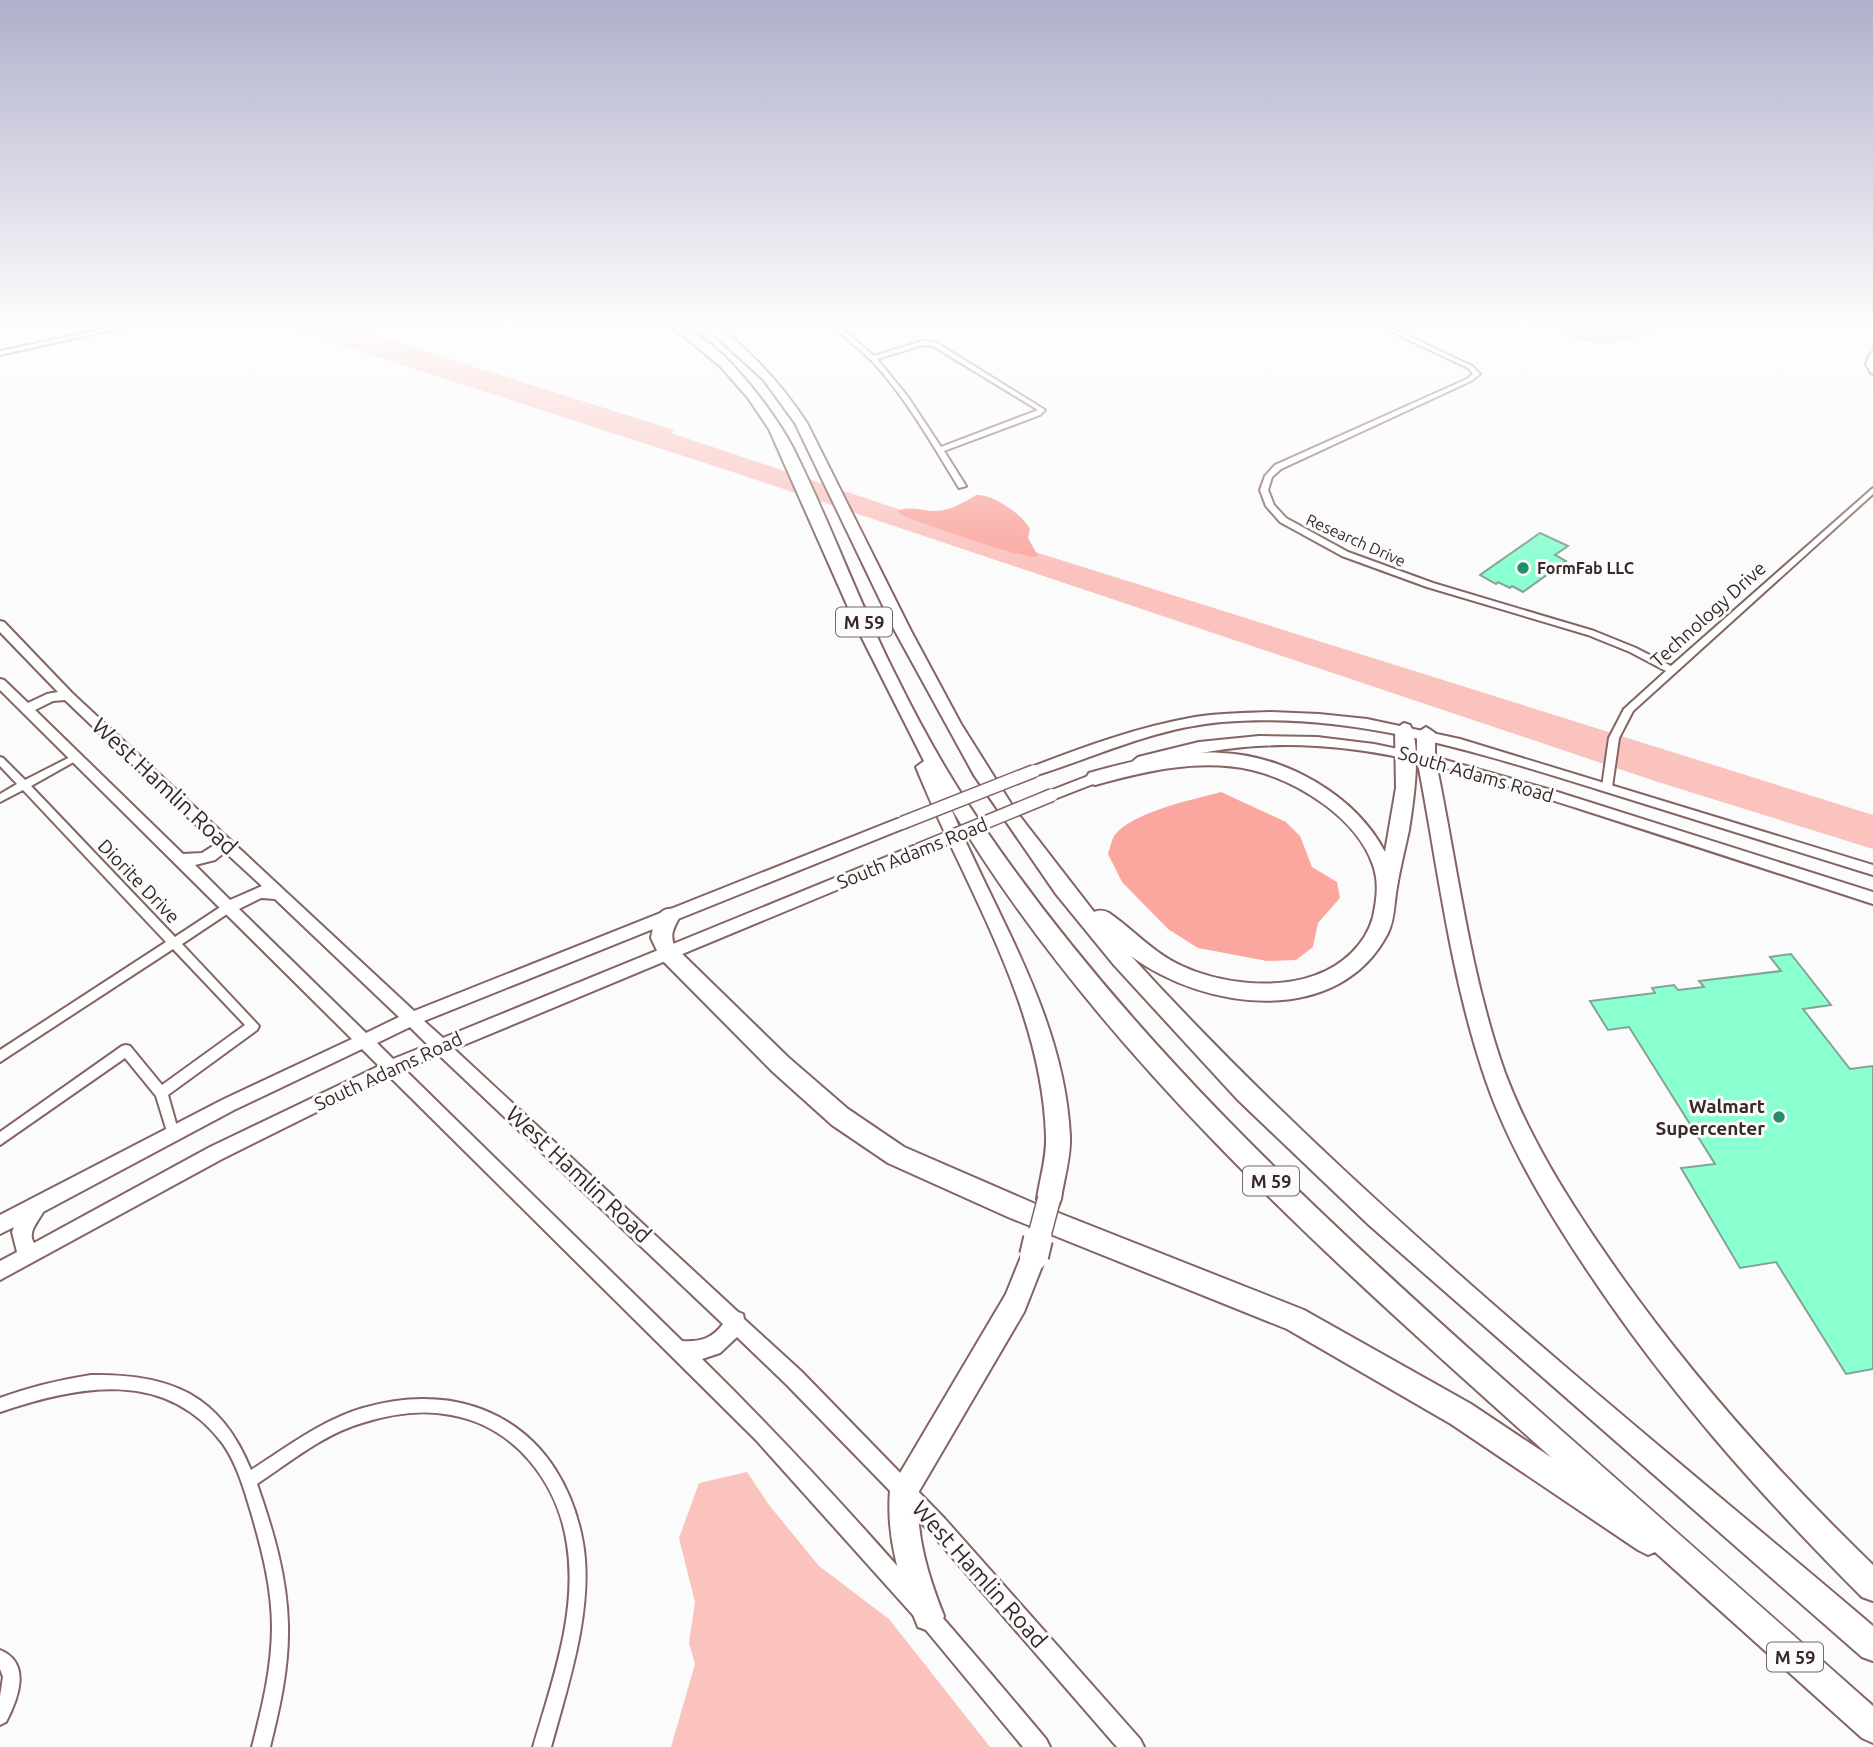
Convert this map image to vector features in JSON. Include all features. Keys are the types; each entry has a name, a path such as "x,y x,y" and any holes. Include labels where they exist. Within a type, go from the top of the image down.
{"highway":[{"name":"M 59","path":"761,407 794,468 904,707 961,809 1018,891 1087,980 1175,1082 1271,1182 1366,1273 1873,1727"},
{"name":"M 59","path":"790,407 804,427 943,708 999,799 1042,860 1154,995 1315,1161 1461,1292 1873,1646"},
{"path":"904,707 942,812 1034,1012 1047,1061 1058,1139 1049,1199 1034,1256 1015,1303 904,1490 902,1508 908,1553 929,1616"},
{"path":"1404,729 1420,748 1485,1045 1516,1124 1560,1207 1632,1317 1723,1432 1797,1513 1873,1586"},
{"path":"1042,860 1116,932 1157,962 1187,977 1251,992 1303,988 1324,981 1347,968 1366,950 1380,929 1405,791 1420,748"},
{"path":"1095,778 1157,763 1195,759 1237,761 1281,772 1312,786 1355,821 1376,854 1385,878 1386,893"},
{"path":"670,916 664,923 661,938 668,953 781,1065 840,1117 896,1155 1017,1209 1295,1319 1461,1414 1716,1587"}],"main road":[{"name":"West Hamlin Road","path":"0,625 68,696 736,1321 904,1490 1132,1747"},
{"name":"West Hamlin Road","path":"0,683 763,1433 929,1616 1038,1747"},
{"path":"27,709 45,699 68,696"},
{"name":"South Adams Road","path":"0,1226 173,1133 413,1018 1034,771 1135,734 1220,718 1308,716 1404,729"},
{"name":"South Adams Road","path":"0,1270 216,1153 441,1045 1052,795 1170,753 1240,742 1314,740 1420,748 1607,787 1873,870"},
{"name":"South Adams Road","path":"1420,748 1873,898"},
{"path":"1726,851 1719,837 1723,830 1735,827"},
{"path":"179,859 194,861 206,858 217,852 225,843"},
{"path":"229,907 260,892 281,894"},
{"path":"32,1254 23,1245 21,1232 31,1214 42,1202"},
{"path":"680,1350 696,1352 716,1346 730,1332 736,1321"}],"street":[{"path":"912,407 962,486"},
{"path":"940,450 1038,414 1042,410 1036,407"},
{"name":"Research Drive","path":"1411,407 1278,467 1269,477 1264,490 1275,512 1306,535 1360,560 1430,585 1591,633 1633,650 1671,670"},
{"name":"Technology Drive","path":"1607,787 1614,737 1622,718 1671,670 1873,490"},
{"path":"0,798 76,757"},
{"name":"Diorite Drive","path":"0,760 253,1026 161,1093"},
{"path":"0,1057 229,907"},
{"path":"0,1139 126,1050 161,1093 173,1133"},
{"path":"0,1405 48,1388 85,1381 125,1381 158,1388 186,1400 215,1423 228,1438 248,1482 276,1572 281,1629 275,1687 261,1747"},
{"path":"248,1482 330,1428 365,1414 406,1405 436,1404 469,1410 499,1422 519,1437 544,1465 554,1482 562,1500 575,1558 577,1590 571,1633 563,1673 541,1747"},
{"path":"0,1658 5,1660 11,1671 12,1683 0,1716"}],"shaded area":[{"path":"531,407 600,407 889,506 1873,815 1873,849 1658,782"},
{"path":"976,495 998,501 1021,517 1030,529 1028,538 1038,556 995,547 903,516 897,511 944,510"},
{"path":"1221,792 1286,822 1300,836 1312,867 1337,882 1340,898 1318,923 1313,947 1296,960 1267,961 1198,948 1168,929 1122,882 1108,854 1113,838 1132,821 1162,808"},
{"path":"747,1472 769,1505 819,1566 889,1619 990,1747 671,1747 695,1664 689,1643 695,1602 679,1538 699,1483"}],"building":[{"name":"FormFab LLC","path":"1540,533 1568,546 1555,555 1566,561 1523,592 1512,586 1510,588 1498,582 1496,584 1480,575"},
{"name":"Walmart Supercenter","path":"1791,954 1831,1005 1803,1009 1850,1069 1873,1066 1873,1369 1846,1374 1776,1262 1740,1268 1681,1168 1715,1164 1629,1027 1608,1030 1590,1001 1655,993 1652,988 1674,985 1678,990 1704,987 1699,981 1781,971 1770,957"}],"place":[{"name":"FormFab LLC","path":"1523,568"},
{"name":"Walmart Supercenter","path":"1779,1117"}]}
